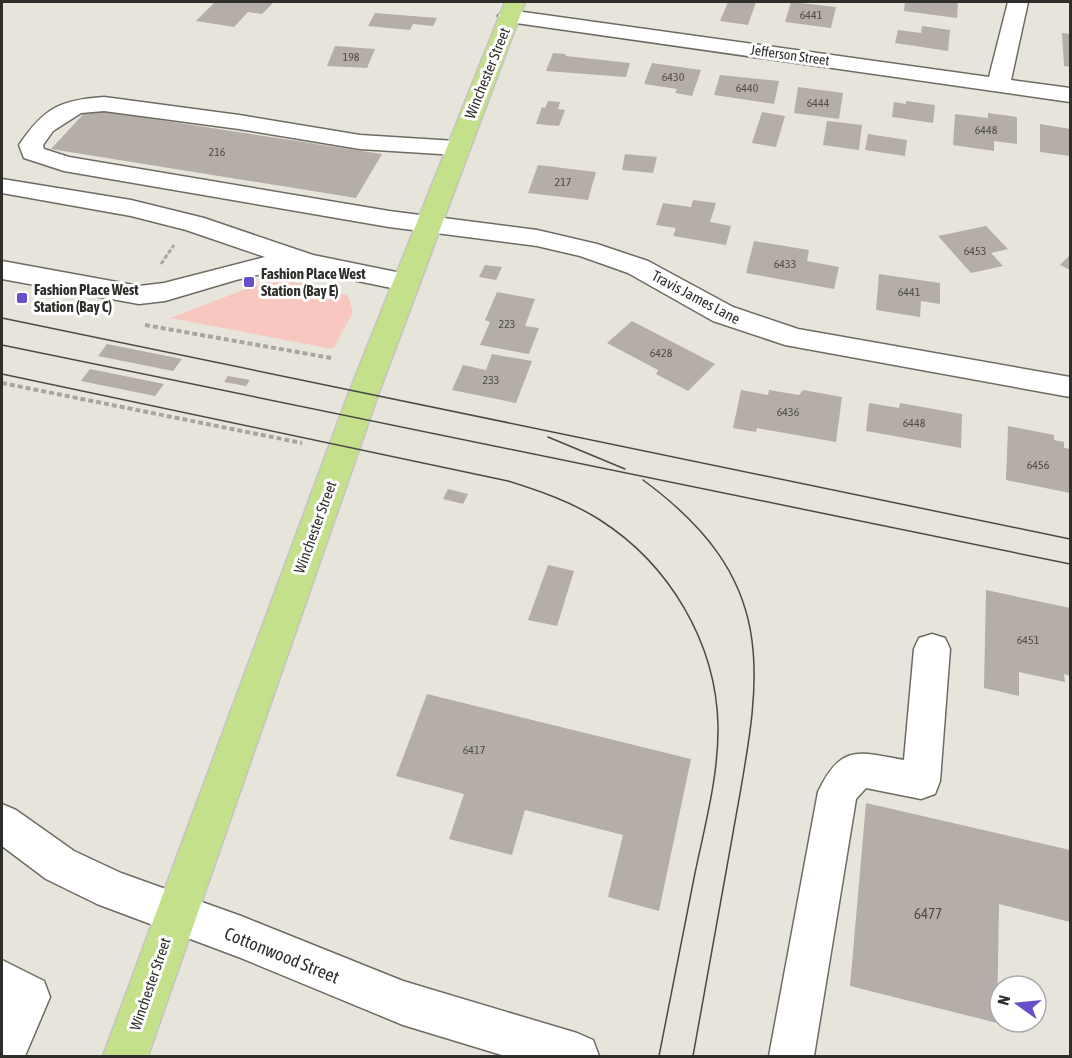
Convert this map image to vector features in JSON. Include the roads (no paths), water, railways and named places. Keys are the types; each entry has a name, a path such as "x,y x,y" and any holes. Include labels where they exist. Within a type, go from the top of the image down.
{"main road":[{"name":"Winchester Street","path":"125,1056 282,614 456,148 512,9"}],"street":[{"path":"998,85 1018,2"},
{"name":"Jefferson Street","path":"512,9 1071,95"},
{"name":"Travis James Lane","path":"456,148 360,142 239,122 104,104 75,106 45,126 31,145 33,153 64,164 389,219 527,237 588,250 638,267 723,314 752,326 795,338 1071,387"},
{"path":"2,186 131,208 195,224 308,262 406,282"},
{"path":"2,270 140,295 165,292 232,272 270,264 308,262"},
{"path":"791,1056 838,792 858,768 921,781 932,649"},
{"name":"Cottonwood Street","path":"2,823 60,865 112,890 241,937 403,1003 577,1056"},
{"path":"2,982 28,997 2,1056"}],"tram line":[{"path":"2,318 1070,539"},
{"path":"2,345 1070,564"},
{"path":"2,374 508,481 556,498 600,520 625,538 647,559 667,582 698,635 715,694 718,725 711,799 659,1056"},
{"path":"548,437 625,469"},
{"path":"643,480 689,519 721,558 741,597 752,638 754,682 743,778 693,1056"}],"place":[{"name":"Fashion Place West Station (Bay E)","path":"249,282"},
{"name":"Fashion Place West Station (Bay C)","path":"22,298"}]}
